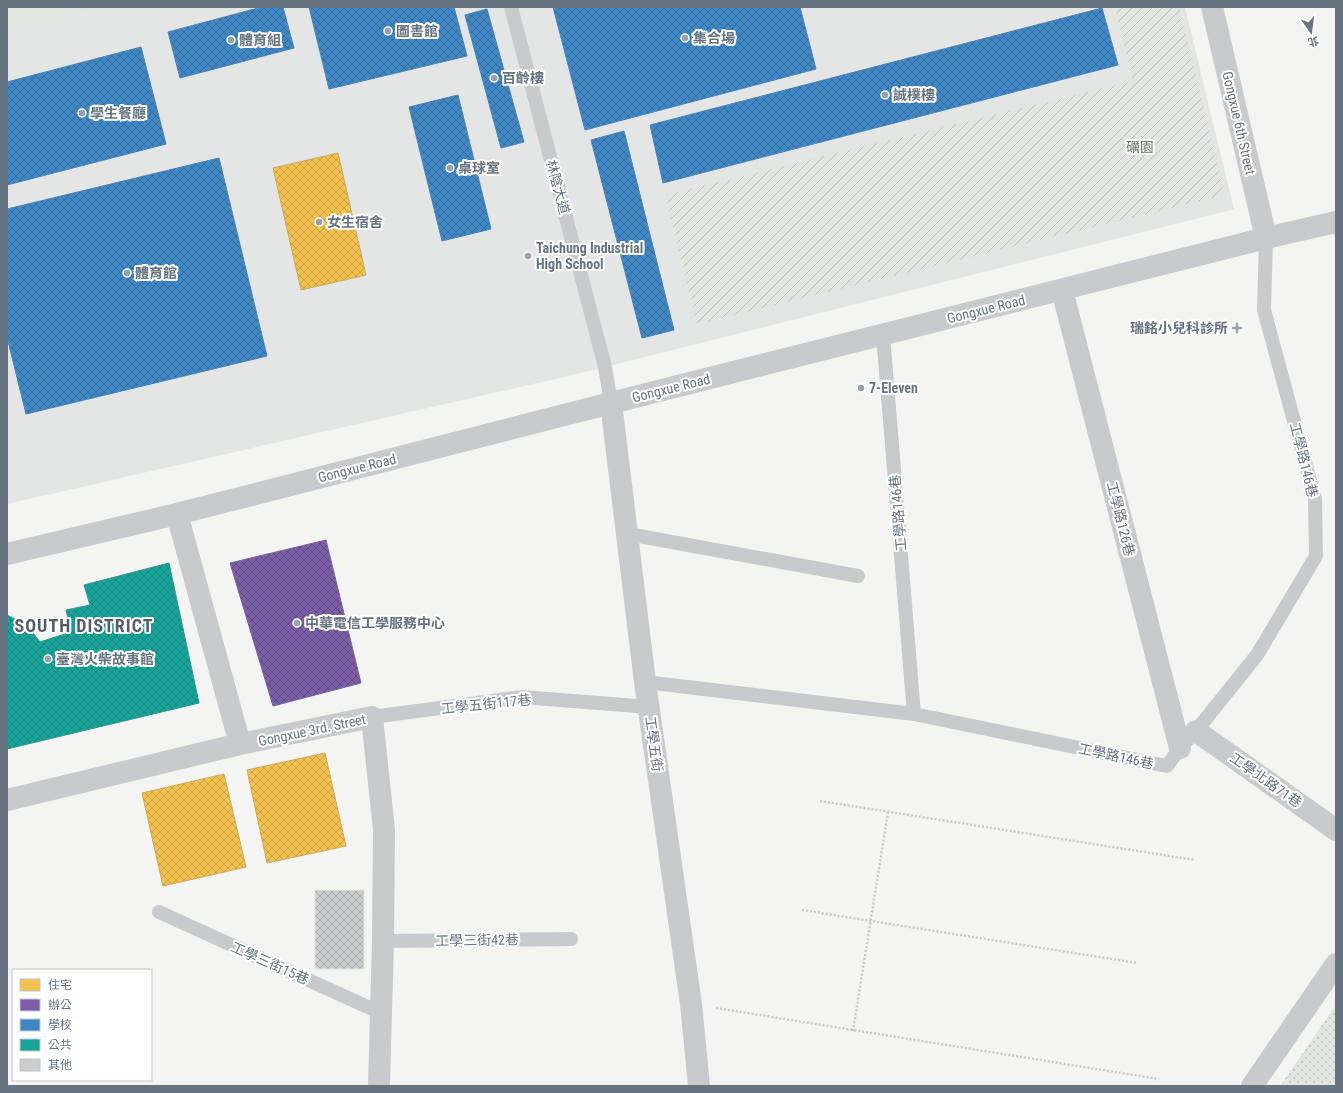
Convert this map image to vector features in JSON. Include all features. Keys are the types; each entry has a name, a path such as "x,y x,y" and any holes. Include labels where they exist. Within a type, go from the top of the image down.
{"street":[{"name":"Gongxue 6th Street","path":"1212,7 1266,238"},
{"name":"Gongxue Road","path":"7,554 177,514 611,403 1266,238 1336,222"},
{"name":"工學路126巷","path":"1062,290 1180,748"},
{"name":"工學五街","path":"611,403 645,682 691,1004 699,1086"},
{"name":"Gongxue 3rd. Street","path":"177,514 240,744 372,717 384,830 379,1086"},
{"name":"工學北路71巷","path":"1196,731 1336,830"},
{"path":"7,800 240,744"},
{"path":"1252,1086 1336,964"}],"lane":[{"name":"林陰大道","path":"511,7 605,367 611,403"},
{"name":"工學路146巷","path":"883,335 914,714 1167,766 1180,748 1196,731 1257,655 1316,556 1315,499 1264,310 1266,238"},
{"path":"628,534 858,576"},
{"path":"645,682 914,714"},
{"name":"工學五街117巷","path":"372,717 522,697 649,706"},
{"name":"工學三街15巷","path":"159,912 381,1013"},
{"name":"工學三街42巷","path":"383,941 571,939"}],"path":[{"path":"820,801 1195,860"},
{"path":"853,1031 888,812"},
{"path":"802,910 1137,963"},
{"path":"691,1004 1159,1079"}],"shaded area":[{"name":"Taichung Industrial High School","path":"7,7 1185,7 1234,209 594,370 7,504"}],"green space":[{"path":"7,7 105,7 7,33"},
{"name":"礪園","path":"1115,7 1179,7 1225,195 697,324 665,195 1133,81"},
{"path":"1336,1005 1336,1086 1280,1086"}],"building: 住宅":[{"name":"女生宿舍","path":"338,153 366,275 301,290 273,168"},
{"path":"325,753 346,846 267,863 247,770"},
{"path":"224,774 246,867 163,886 142,793"}],"building: 辦公":[{"name":"中華電信工學服務中心","path":"326,540 361,683 273,706 230,563"}],"building: 學校":[{"name":"體育組","path":"262,7 283,7 294,48 180,78 168,32"},
{"name":"圖書館","path":"309,7 454,7 467,56 329,89"},
{"name":"集合場","path":"553,7 800,7 816,69 585,130"},
{"name":"誠樸樓","path":"1102,8 1118,65 663,183 650,125"},
{"name":"百齡樓","path":"487,9 524,142 501,148 465,15"},
{"name":"學生餐廳","path":"141,47 166,144 7,185 7,82"},
{"name":"桌球室","path":"458,95 491,229 442,241 409,107"},
{"path":"624,131 674,330 642,338 591,140"},
{"name":"體育館","path":"219,158 267,356 26,414 7,337 7,209"}],"building: 公共":[{"path":"169,563 199,703 7,749 7,615 27,625 40,642 71,632 66,610 90,605 84,585"}],"building: 其他":[{"path":"315,890 364,890 364,969 315,969"}],"place":[{"name":"圖書館","path":"388,31"},
{"name":"集合場","path":"685,38"},
{"name":"體育組","path":"231,40"},
{"name":"百齡樓","path":"494,78"},
{"name":"誠樸樓","path":"885,95"},
{"name":"學生餐廳","path":"82,113"},
{"name":"桌球室","path":"450,168"},
{"name":"女生宿舍","path":"319,222"},
{"name":"Taichung Industrial High School","path":"528,256"},
{"name":"體育館","path":"127,273"},
{"name":"瑞銘小兒科診所","path":"1237,328"},
{"name":"7-Eleven","path":"861,388"},
{"name":"中華電信工學服務中心","path":"297,623"},
{"name":"臺灣火柴故事館","path":"48,659"}],"district":[{"name":"SOUTH DISTRICT","path":"84,626"}]}
